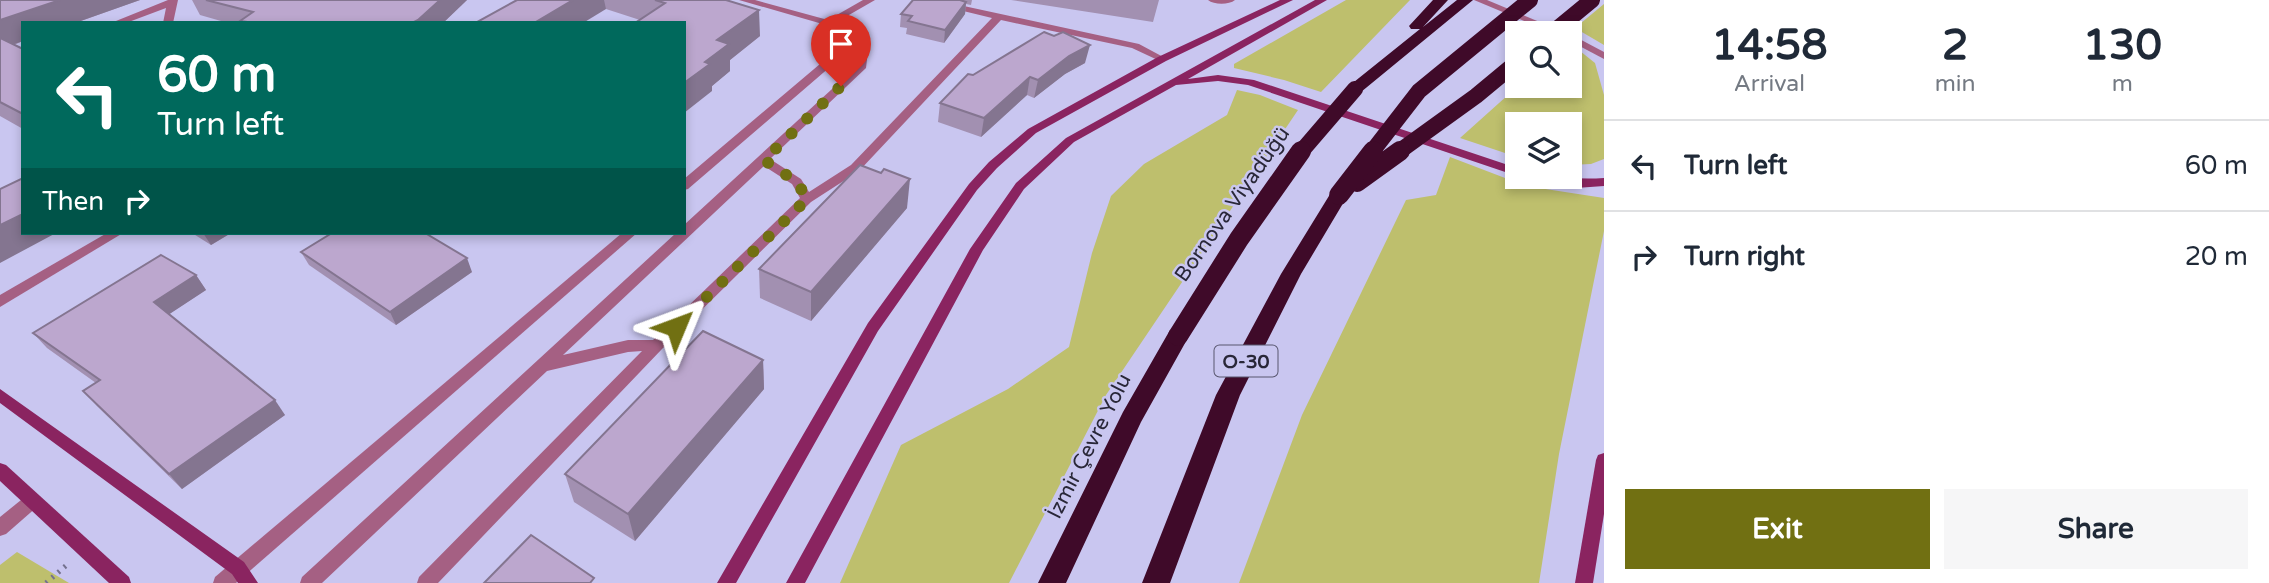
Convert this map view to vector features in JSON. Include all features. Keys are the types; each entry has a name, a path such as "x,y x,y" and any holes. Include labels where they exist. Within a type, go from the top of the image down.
{"highway":[{"path":"1355,89 1441,0"},
{"name":"Bornova Viyadüğü","path":"1178,336 1228,253 1292,161 1355,89 1466,0"},
{"name":"O-30","path":"1156,583 1228,396 1291,274 1339,195 1419,91 1530,0"},
{"path":"1567,21 1592,0"},
{"path":"1339,195 1505,72"},
{"name":"İzmir Çevre Yolu","path":"1052,583 1131,419 1178,336"}],"street":[{"path":"686,232 861,68 864,53 829,23 744,0"},
{"path":"829,23 870,0"},
{"path":"923,0 1135,46 1162,59"},
{"path":"1213,0 1230,0"},
{"path":"726,583 873,327 973,187 1011,146 1032,131 1162,59 1288,0"},
{"path":"795,583 977,248 1020,186 1070,140 1322,0"},
{"path":"1479,0 1531,21"},
{"path":"121,21 173,2"},
{"path":"168,21 173,2"},
{"path":"426,583 657,345 807,199 855,168 998,17"},
{"path":"686,184 851,43"},
{"path":"1582,44 1604,56"},
{"path":"1155,92 1198,79 1218,78 1250,82 1505,168"},
{"path":"764,160 797,182 807,199"},
{"path":"1582,184 1604,182"},
{"path":"0,302 113,235"},
{"path":"222,583 243,576 628,235"},
{"path":"309,583 683,235"},
{"path":"541,367 628,346 657,345"},
{"path":"0,395 243,576"},
{"path":"1584,583 1604,460"},
{"path":"0,470 122,583"},
{"path":"0,528 32,501"}],"path":[{"path":"46,583 85,549"}],"shaded area":[{"path":"1346,0 1410,0 1321,92 1234,68 1234,64"},
{"path":"1604,4 1604,45 1582,32 1582,22"},
{"path":"1582,53 1595,63 1604,95 1604,159 1582,164 1582,112 1505,112 1505,153 1460,138 1505,98 1582,98"},
{"path":"1237,90 1260,95 1298,110 1106,395 1009,583 840,583 901,445 1008,389 1069,347 1092,253 1111,196 1144,164 1227,115"},
{"path":"1450,157 1505,178 1505,189 1546,189 1604,198 1604,231 1559,454 1539,583 1239,583 1302,415 1406,200 1436,195"},
{"path":"17,552 69,583 0,583 0,565"}],"building":[{"path":"0,0 60,0 0,20"},
{"path":"206,0 440,0 416,21 240,21 253,12"},
{"path":"517,0 573,0 537,21 479,21"},
{"path":"655,0 726,0 759,10 717,40 729,44 705,62 710,64 686,82 686,21 638,21 665,3"},
{"path":"913,0 966,2 945,30 908,21 912,16 901,14"},
{"path":"1044,32 1054,36 1063,32 1090,45 1069,56 1038,80 1030,77 984,118 940,103 968,74 973,75"},
{"path":"0,38 21,48 21,113 0,102"},
{"path":"860,165 881,173 884,169 910,179 811,292 759,269"},
{"path":"21,179 21,215 0,225 0,189"},
{"path":"329,235 428,235 467,258 390,312 301,252"},
{"path":"161,255 196,275 154,302 275,400 169,474 83,391 100,380 33,333"},
{"path":"703,331 763,360 628,514 565,474"},
{"path":"531,535 594,578 590,583 484,583"}],"route":[{"path":"676,327 807,199 797,182 764,160 841,86"}]}
